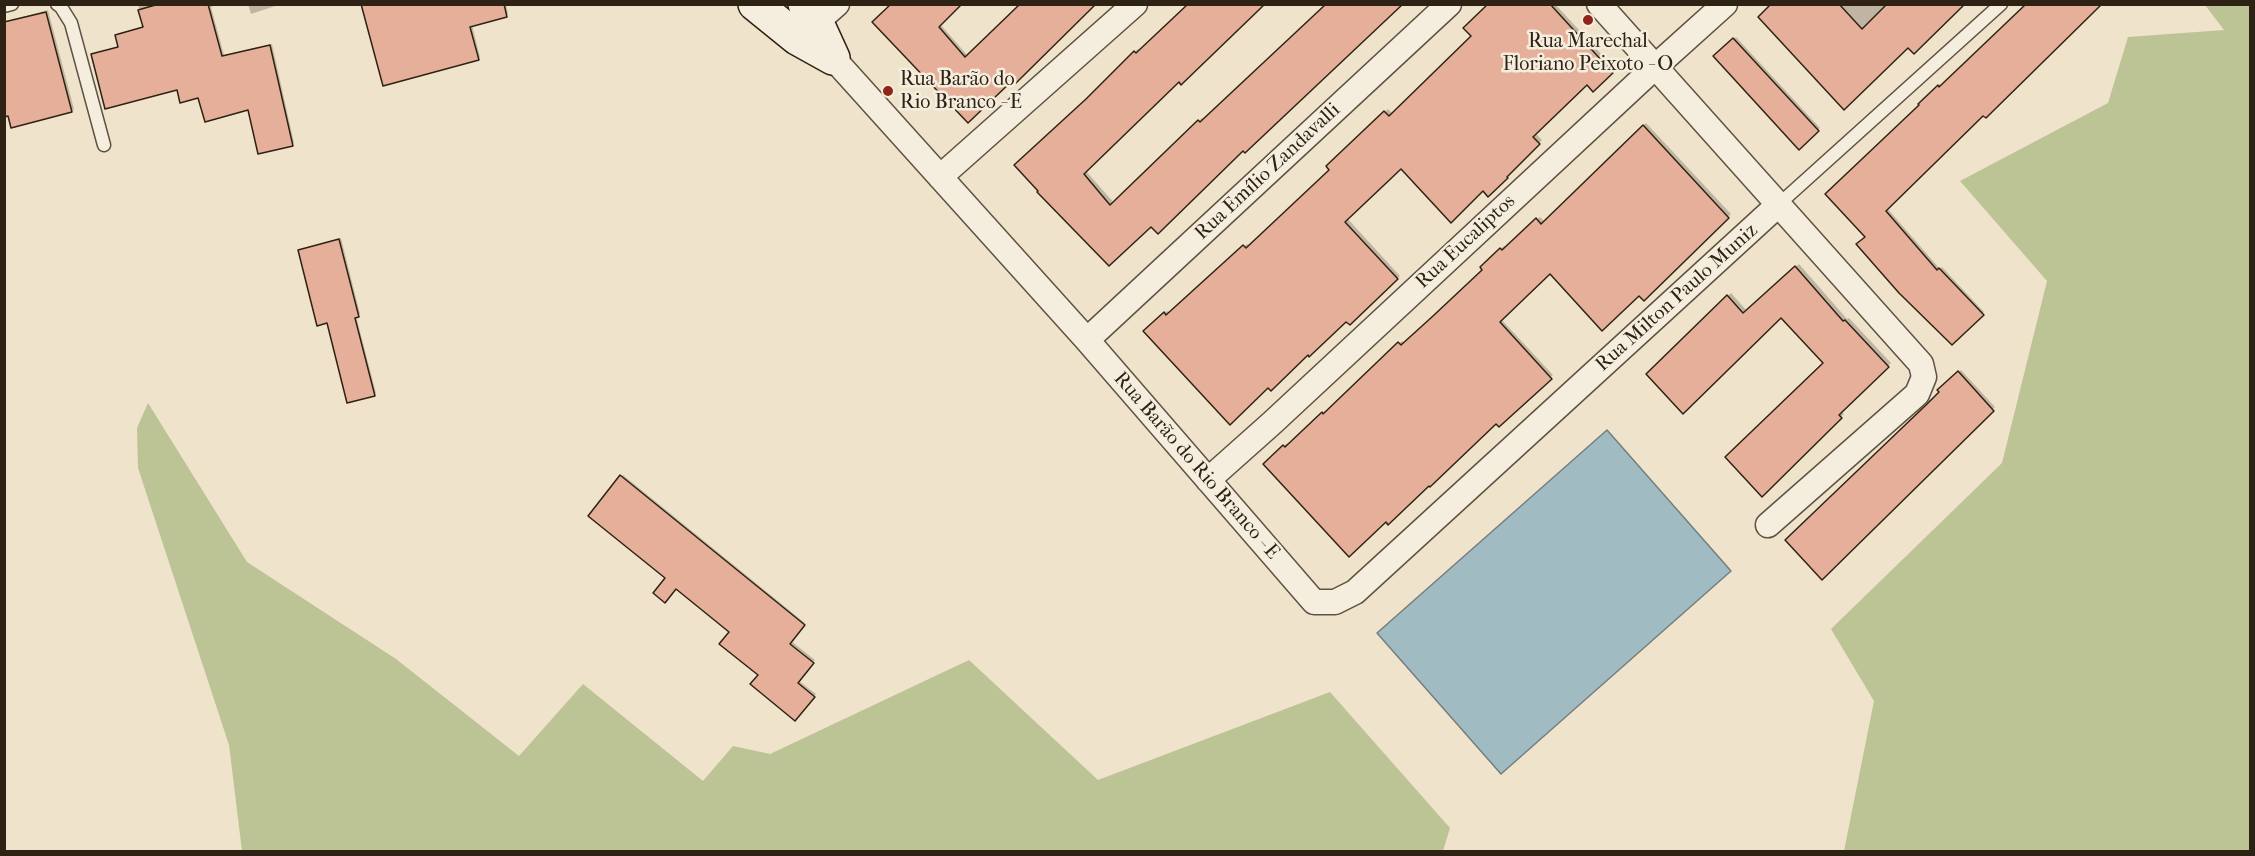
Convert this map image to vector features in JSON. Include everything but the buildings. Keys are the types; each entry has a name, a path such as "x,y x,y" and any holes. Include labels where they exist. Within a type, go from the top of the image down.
{"street":[{"name":"Rua Barão do Rio Branco - E","path":"755,4 814,18 833,58 1087,340 1314,602 1335,602 1355,592"},
{"path":"940,177 1135,4"},
{"name":"Rua Emílio Zandavalli","path":"1087,340 1449,4"},
{"path":"1599,4 1921,364 1924,377 1917,394 1768,525"},
{"name":"Rua Eucaliptos","path":"1208,480 1725,4"},
{"name":"Rua Milton Paulo Muniz","path":"1355,592 1778,206"}],"lane":[{"path":"4,6 12,4"},
{"path":"57,4 71,23 104,145"},
{"name":"Rua Milton Paulo Muniz","path":"1778,206 2001,4"}],"green space":[{"path":"2205,5 2250,5 2250,851 1844,851 1874,701 1831,629 2002,463 2047,281 1960,181 2108,103 2128,37 2224,30"},
{"path":"148,403 247,562 396,659 519,756 583,684 703,781 733,746 770,754 969,660 1098,780 1330,692 1450,828 1443,851 242,851 229,745 138,468 137,428"}],"water":[{"path":"1607,430 1731,571 1501,774 1377,633"}],"place":[{"name":"Rua Marechal Floriano Peixoto - O","path":"1588,20"},
{"name":"Rua Barão do Rio Branco - E","path":"888,91"}]}
